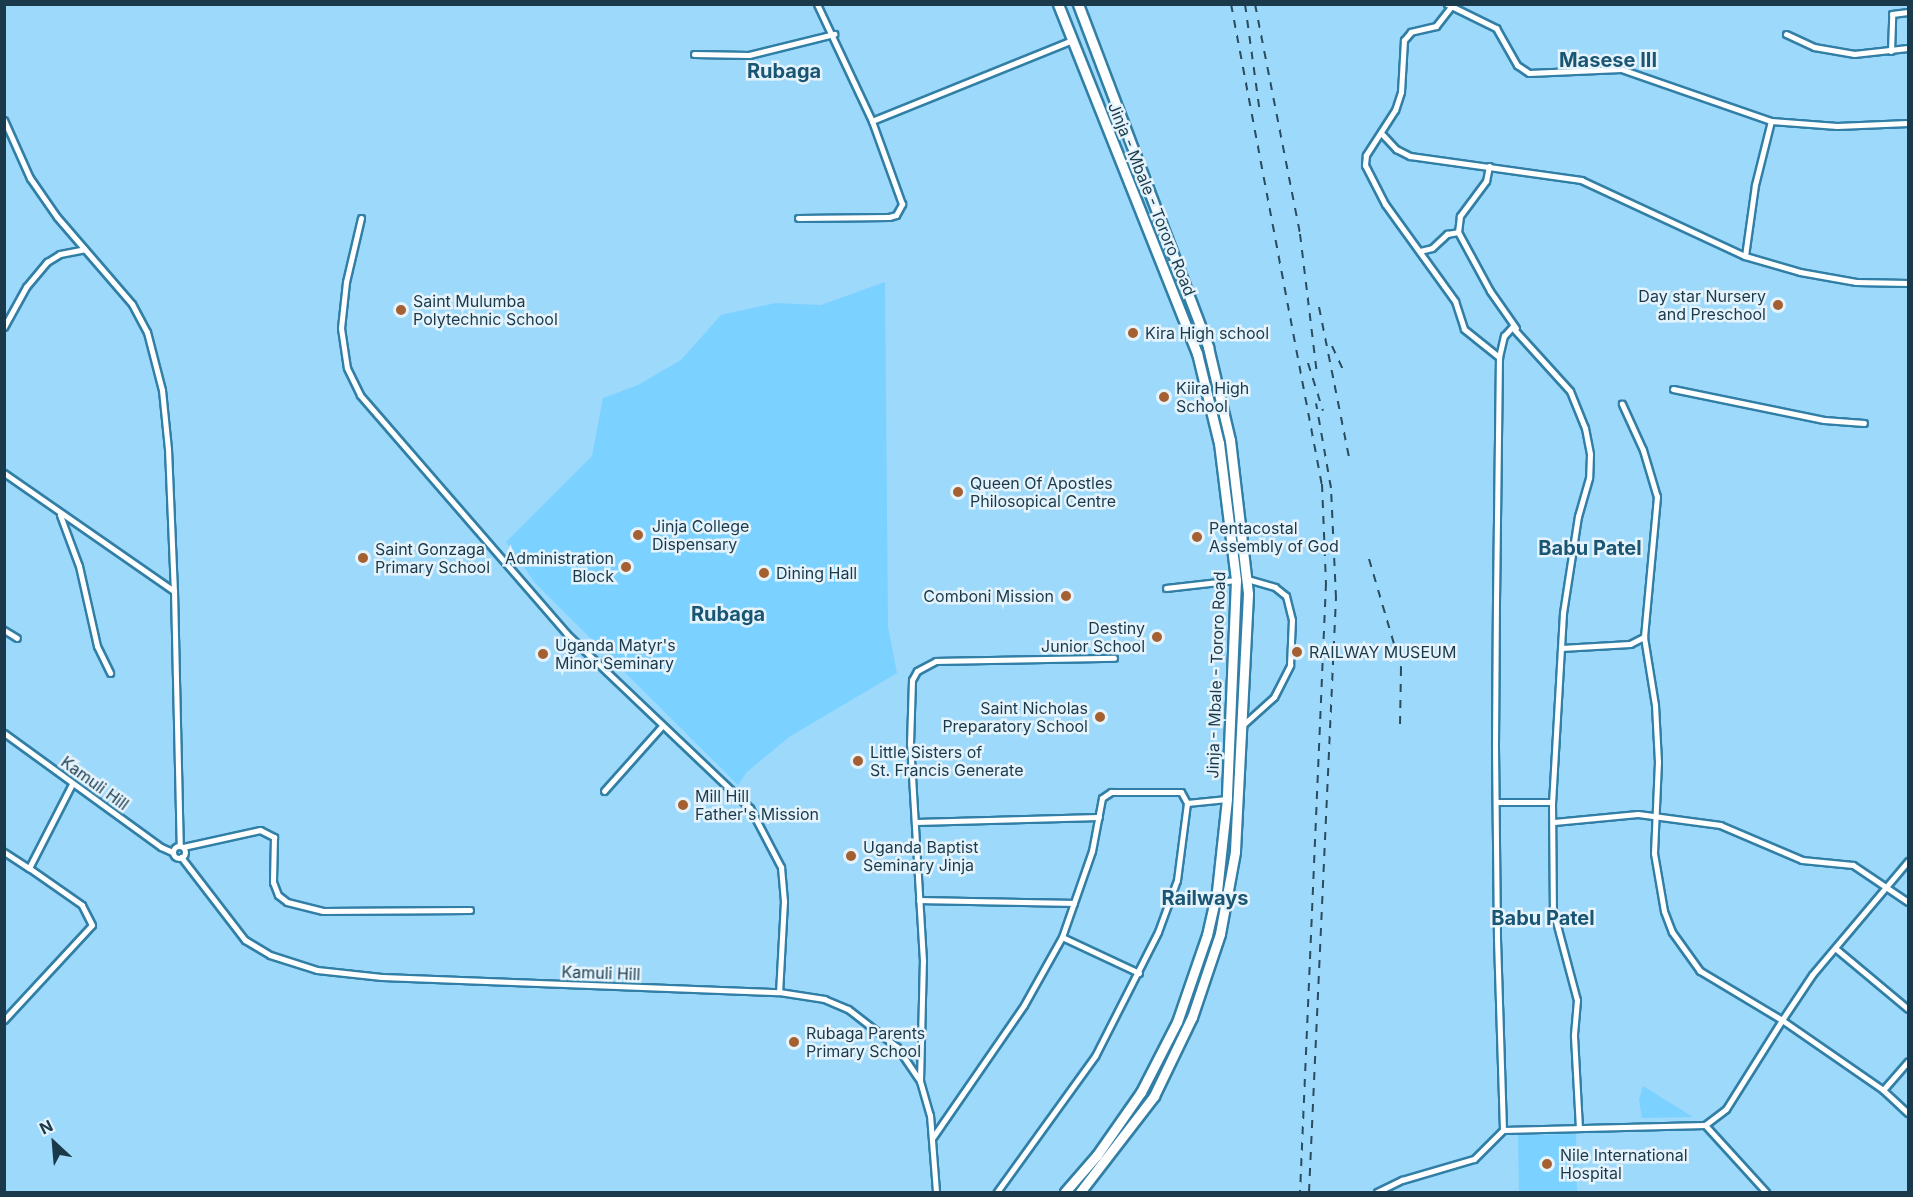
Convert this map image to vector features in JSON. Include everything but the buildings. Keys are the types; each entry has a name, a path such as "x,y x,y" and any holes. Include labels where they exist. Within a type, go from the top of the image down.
{"highway":[{"name":"Jinja - Mbale - Tororo Road","path":"1058,4 1197,353 1219,443 1236,580 1227,799 1212,913 1177,1022 1117,1130 1065,1192"},
{"name":"Jinja - Mbale - Tororo Road","path":"1078,4 1208,347 1230,440 1247,579 1244,724 1230,893 1207,975 1192,1017 1154,1096 1080,1192"}],"street":[{"path":"798,218 889,218 900,210 902,204 873,121 834,34 817,4"},
{"path":"1499,357 1464,329 1455,301 1385,204 1365,169 1366,155 1382,134 1401,92 1404,40 1411,32 1436,26 1449,6 1496,28 1523,70 1544,74 1621,69 1771,121 1837,126 1908,123"},
{"path":"1891,51 1892,14 1908,12"},
{"path":"693,54 749,55 834,34"},
{"path":"1786,34 1814,47 1842,52 1891,51 1908,48"},
{"path":"873,121 1072,40"},
{"path":"4,120 30,178 85,249 132,304 147,332 156,363 168,449 181,857"},
{"path":"1745,256 1755,185 1771,121"},
{"path":"1382,134 1396,149 1410,156 1550,173 1600,187 1745,256 1826,279 1908,283"},
{"path":"1489,166 1486,181 1460,216 1458,232 1505,316 1570,391 1585,428 1590,454 1589,478 1566,580 1552,802 1554,822 1553,910 1577,999 1574,1036 1579,1128"},
{"path":"361,218 346,282 341,328 347,368 360,395 566,633 661,727 750,808 772,844 784,887 779,992"},
{"path":"1420,251 1432,248 1447,234 1458,232"},
{"path":"4,327 26,287 47,262 60,254 85,249"},
{"path":"1503,1130 1496,802 1499,357 1504,336 1505,316"},
{"path":"1504,336 1509,328 1516,328"},
{"path":"1673,389 1824,420 1864,423"},
{"path":"1622,404 1643,450 1657,497 1644,637 1655,705 1658,762 1654,817 1657,881 1672,932 1688,957 1713,981 1782,1020 1883,1090 1908,1113"},
{"path":"4,473 174,591"},
{"path":"59,513 80,566 97,646 110,673"},
{"path":"1244,724 1262,711 1287,672 1292,620 1286,596 1275,587 1247,579"},
{"path":"1166,588 1236,580"},
{"path":"4,630 17,638"},
{"path":"1561,648 1630,644 1644,637"},
{"path":"920,1081 924,1045 916,822 910,744 912,680 917,671 936,661 1114,658"},
{"path":"604,791 661,727"},
{"name":"Kamuli Hill","path":"4,733 72,784 181,857 244,940 270,956 317,970 382,977 779,992 824,999 869,1022 897,1047 920,1081 933,1137 936,1192"},
{"path":"29,868 72,784"},
{"path":"933,1137 1024,1005 1062,938 1092,851 1102,798 1111,792 1180,792 1187,803 1177,880 1138,973 1095,1056 997,1192"},
{"path":"1187,803 1227,799"},
{"path":"1496,802 1552,802"},
{"path":"1554,822 1638,814 1720,825 1802,860 1853,865 1908,902"},
{"path":"916,822 1099,817"},
{"path":"172,852 182,847 260,830 274,837 273,882 278,895 286,902 324,911 470,910"},
{"path":"4,852 82,905 92,925 4,1020"},
{"path":"1377,1192 1402,1180 1474,1159 1503,1130 1705,1125 1726,1109 1782,1020 1835,948 1908,861"},
{"path":"919,900 1074,903"},
{"path":"1062,938 1138,973"},
{"path":"1835,948 1908,1009"},
{"path":"1883,1090 1908,1062"},
{"path":"1705,1125 1766,1192"}],"shaded area":[{"path":"885,282 888,627 897,673 789,737 747,772 738,785 535,583 506,542 592,456 603,398 638,385 681,360 721,315 776,303 821,305"},
{"path":"1643,1086 1693,1117 1642,1118 1639,1100"},
{"name":"Nile International Hospital","path":"1576,1134 1577,1192 1519,1192 1518,1135"}],"railway":[{"path":"1231,4 1322,484 1326,583 1300,1192"},
{"path":"1245,4 1260,114"},
{"path":"1255,4 1300,234 1317,374"},
{"path":"1319,307 1350,462"},
{"path":"1332,346 1343,370"},
{"path":"1308,363 1323,411"},
{"path":"1309,1192 1336,598 1331,488 1316,403"},
{"path":"1369,559 1401,668 1400,726"}],"place":[{"name":"Day star Nursery and Preschool","path":"1778,305"},
{"name":"Saint Mulumba Polytechnic School","path":"401,310"},
{"name":"Kira High school","path":"1133,333"},
{"name":"Kiira High School","path":"1164,397"},
{"name":"Queen Of Apostles Philosopical Centre","path":"958,492"},
{"name":"Jinja College Dispensary","path":"638,535"},
{"name":"Pentacostal Assembly of God","path":"1197,537"},
{"name":"Saint Gonzaga Primary School","path":"363,558"},
{"name":"Administration Block","path":"626,567"},
{"name":"Dining Hall","path":"764,573"},
{"name":"Comboni Mission","path":"1066,596"},
{"name":"Destiny Junior School","path":"1157,637"},
{"name":"RAILWAY MUSEUM","path":"1297,652"},
{"name":"Uganda Matyr's Minor Seminary","path":"543,654"},
{"name":"Saint Nicholas Preparatory School","path":"1100,717"},
{"name":"Little Sisters of St. Francis Generate","path":"858,761"},
{"name":"Mill Hill Father's Mission","path":"683,805"},
{"name":"Uganda Baptist Seminary Jinja","path":"851,856"},
{"name":"Rubaga Parents Primary School","path":"794,1042"},
{"name":"Nile International Hospital","path":"1547,1164"}],"district":[{"name":"Masese III","path":"1608,60"},
{"name":"Rubaga","path":"784,71"},
{"name":"Babu Patel","path":"1590,548"},
{"name":"Rubaga","path":"728,614"},
{"name":"Railways","path":"1205,898"},
{"name":"Babu Patel","path":"1543,918"}]}
